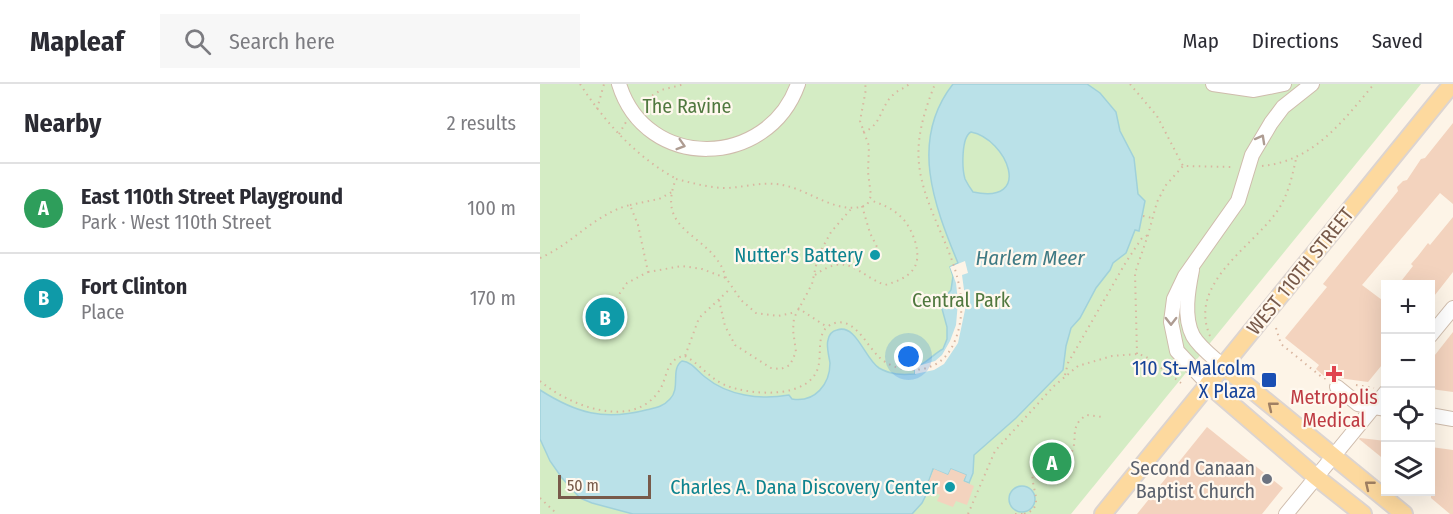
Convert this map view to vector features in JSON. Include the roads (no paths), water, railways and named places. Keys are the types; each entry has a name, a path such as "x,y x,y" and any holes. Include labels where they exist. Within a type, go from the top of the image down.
{"main road":[{"name":"WEST 110TH STREET","path":"1103,514 1452,84"},
{"path":"1223,366 1404,514"},
{"path":"1208,384 1316,477 1363,514"}],"street":[{"path":"619,84 626,104 659,136 684,147 713,150 743,142 771,125 787,107 798,84"},
{"path":"1213,84 1254,90 1284,84"},
{"path":"1208,384 1181,357 1171,333 1171,312 1178,287 1232,211 1255,166 1258,143 1277,114 1312,84"},
{"path":"1192,268 1188,297 1190,328 1201,346 1223,366"},
{"path":"1433,334 1453,308"},
{"path":"1335,383 1358,404 1379,408"},
{"path":"1286,514 1333,456 1379,408 1381,390"},
{"path":"1435,416 1453,418"}],"water":[{"name":"Harlem Meer","path":"953,84 1087,84 1100,93 1116,112 1120,131 1134,158 1138,194 1145,201 1139,231 1135,230 1126,253 1113,263 1080,318 1071,328 1063,370 1016,418 974,455 973,473 969,483 964,481 966,475 951,469 948,475 933,469 926,495 912,514 633,514 580,498 550,461 540,439 540,390 566,404 591,413 617,415 631,413 659,407 670,399 675,390 678,364 682,361 692,365 702,375 724,389 756,397 789,395 792,399 800,399 814,395 824,385 830,363 827,342 832,332 844,329 850,332 879,368 897,374 915,374 915,367 943,349 947,339 947,327 941,305 951,290 953,276 950,267 958,263 934,196 930,173 929,150 932,127 940,105","holes":["971,132 984,137 1004,157 1008,170 1009,181 1003,189 992,193 973,192 964,174 965,140"]},
{"path":"1022,486 1031,490 1035,499 1031,508 1022,512 1013,508 1009,499 1013,490"}],"place":[{"name":"Nutter's Battery","path":"875,255"},
{"name":"Fort Clinton","path":"605,317"},
{"name":"Metropolis Medical","path":"1334,374"},
{"name":"110 St–Malcolm X Plaza","path":"1269,380"},
{"name":"East 110th Street Playground","path":"1052,462"},
{"name":"Second Canaan Baptist Church","path":"1267,479"},
{"name":"Charles A. Dana Discovery Center","path":"950,487"}],"park label":[{"name":"The Ravine","path":"687,106"},
{"name":"Central Park","path":"961,300"}]}
